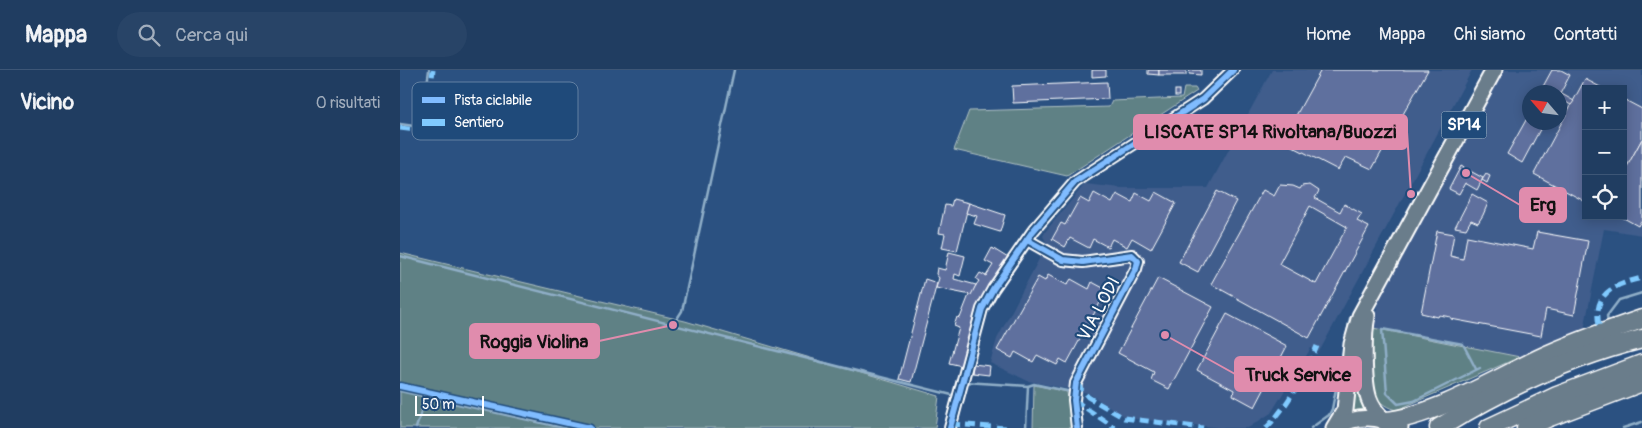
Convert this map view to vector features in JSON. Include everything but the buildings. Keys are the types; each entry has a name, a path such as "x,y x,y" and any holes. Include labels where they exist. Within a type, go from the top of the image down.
{"highway":[{"path":"1392,424 1465,395 1572,344 1642,319"},
{"path":"1439,428 1492,397 1547,372 1609,348 1642,339"},
{"path":"1489,428 1556,396 1636,365"},
{"path":"1526,428 1564,411 1642,382"},
{"path":"1534,428 1564,411"}],"main road":[{"name":"SP14","path":"1335,428 1342,418 1346,405 1355,332 1374,291 1494,70"},
{"name":"SP14","path":"1374,291 1365,334 1367,390 1372,407 1392,424"},
{"path":"1335,428 1356,419 1372,418 1392,424"}],"street":[{"path":"950,428 982,309 993,289 1027,240 1076,182 1203,99 1233,70"},
{"name":"VIA LODI","path":"1027,240 1062,260 1083,262 1132,255 1138,261 1136,270 1076,383 1074,400 1078,428"}],"shaded area":[{"path":"1272,70 1472,70 1319,352 1311,348 1271,413 1248,428 1223,428 1127,418 1088,393 1028,381 990,363 997,339 1047,244 1043,236 1045,232 1085,184 1121,188 1208,188"},
{"path":"1504,70 1642,70 1642,235 1604,229 1584,330 1520,357 1373,328 1379,297"}],"green space":[{"path":"1184,88 1195,88 1197,91 1067,176 954,150 969,111 1109,107 1112,101 1182,98"},
{"path":"400,253 685,321 939,396 935,428 400,428"},
{"path":"1373,328 1520,357 1397,410 1384,405 1375,395"},
{"path":"1357,355 1369,411 1352,412"},
{"path":"1034,385 1067,392 1072,428 1033,428"}],"waterway":[{"path":"427,82 429,70"},
{"path":"673,325 682,311 734,70"},
{"path":"400,124 412,126"},
{"path":"400,256 952,395"},
{"path":"1608,324 1607,316 1619,300 1642,293"},
{"path":"1311,428 1329,415 1332,409 1350,318"},
{"path":"1476,369 1463,344 1382,329 1387,393 1398,404 1414,401 1480,368"},
{"path":"965,382 1028,386 1026,428"},
{"path":"1028,386 1034,384 1067,391"},
{"path":"400,391 564,428"},
{"path":"416,428 426,397"},
{"path":"958,420 961,404"},
{"path":"1623,428 1642,422"}],"marked path":[{"path":"432,82 433,70"},
{"path":"400,128 412,129"},
{"path":"1599,325 1599,305 1608,291 1624,283 1642,278"},
{"path":"1266,428 1281,411 1295,389 1308,367 1317,346"},
{"path":"1076,383 1088,397 1124,418 1203,428"},
{"path":"1074,400 1115,428"},
{"path":"951,424 1006,428"}],"cycle path":[{"path":"950,428 982,309 993,289 1033,231 1075,182 1203,99 1233,70"},
{"path":"1027,240 1063,260 1083,262 1132,255 1138,261 1136,269 1076,383 1074,400 1077,428"},
{"path":"400,386 590,428"}],"place":[{"name":"Erg","path":"1466,173"},
{"name":"LISCATE SP14 Rivoltana/Buozzi","path":"1411,194"},
{"name":"Roggia Violina","path":"673,325"},
{"name":"Truck Service","path":"1165,335"}]}
